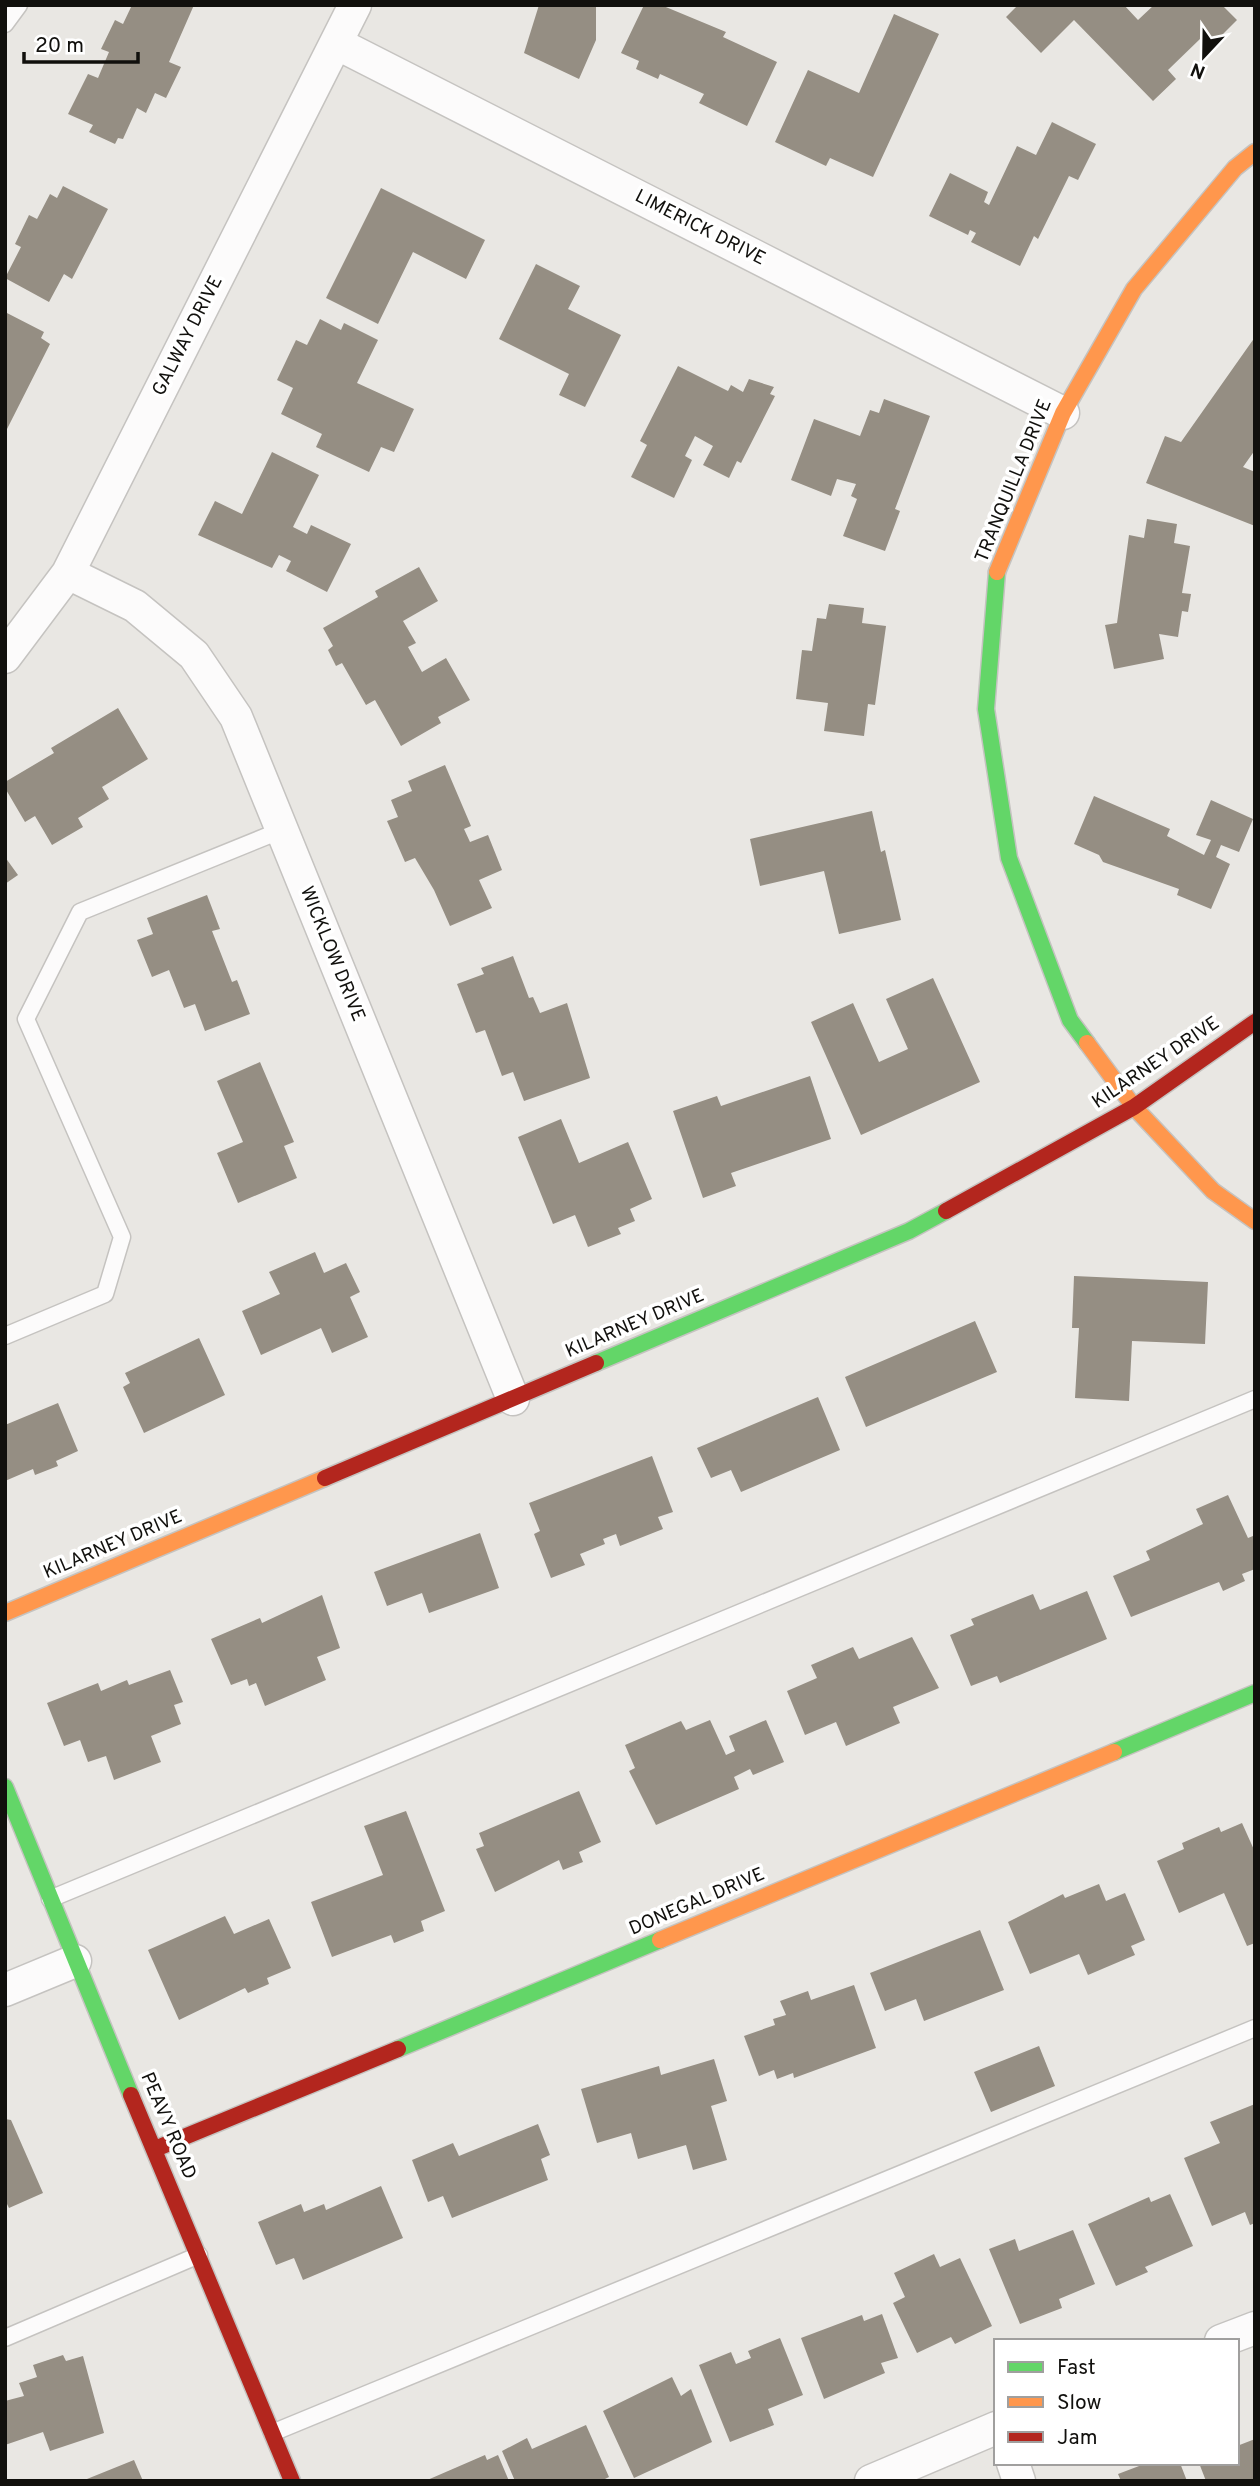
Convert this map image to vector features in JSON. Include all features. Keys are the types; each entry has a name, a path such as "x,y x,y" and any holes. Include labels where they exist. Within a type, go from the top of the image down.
{"street":[{"name":"GALWAY DRIVE","path":"5,657 68,573 355,5"},
{"name":"LIMERICK DRIVE","path":"336,43 1063,413"},
{"name":"TRANQUILLA DRIVE","path":"1255,152 1235,168 1134,289 1063,413 997,571 986,709 1009,858 1070,1020 1134,1107 1213,1191 1255,1221"},
{"name":"WICKLOW DRIVE","path":"68,573 135,606 194,655 236,717 513,1399"},
{"name":"KILARNEY DRIVE","path":"5,1613 909,1231 1134,1107 1255,1022"},
{"name":"DONEGAL DRIVE","path":"155,2149 1255,1693"},
{"name":"PEAVY ROAD","path":"5,1787 292,2481"},
{"path":"5,1990 75,1961"},
{"path":"1226,2339 1255,2328"},
{"path":"871,2481 994,2429"}],"lane":[{"path":"5,24 19,5"},
{"path":"5,1336 105,1294 122,1237 26,1019 80,912 282,830"},
{"path":"50,1899 413,1746 975,1518 1255,1399"},
{"path":"272,2433 1255,2028"},
{"path":"5,2338 199,2255"}],"building":[{"path":"132,5 194,5 169,62 181,67 166,98 155,93 146,113 137,108 123,139 118,138 115,144 89,132 93,125 68,114 88,74 98,78 109,52 101,49 115,20 123,24"},
{"path":"539,5 596,5 596,40 579,79 524,53"},
{"path":"644,5 661,5 726,32 723,37 777,62 747,126 699,103 704,94 660,74 658,79 636,69 639,61 621,53"},
{"path":"1018,5 1124,5 1138,20 1154,5 1222,5 1237,20 1210,47 1201,38 1168,70 1176,79 1153,101 1074,20 1041,53 1006,17"},
{"path":"894,14 939,34 873,177 830,158 826,166 775,142 808,70 859,93"},
{"path":"1052,122 1096,144 1078,180 1069,176 1038,239 1034,236 1020,266 971,242 976,233 970,230 968,235 929,216 950,173 988,192 984,202 989,205 1017,146 1036,155"},
{"path":"63,186 108,209 72,279 64,274 49,302 5,278 21,247 15,244 29,215 37,219 50,194 57,198"},
{"path":"381,188 485,240 466,279 413,252 378,324 326,298"},
{"path":"536,264 580,286 568,309 621,335 585,407 559,395 569,374 499,339"},
{"path":"5,312 44,332 41,338 50,344 5,433"},
{"path":"320,319 341,330 344,323 378,340 357,383 414,409 394,452 381,447 369,472 316,447 322,434 281,414 293,388 277,380 296,340 307,345"},
{"path":"1255,337 1255,450 1243,467 1255,472 1255,526 1146,483 1165,436 1181,442"},
{"path":"678,366 728,391 731,385 743,392 749,379 774,387 770,394 775,396 741,463 737,461 729,478 703,465 713,446 695,436 685,456 692,460 674,498 631,477 647,445 640,441"},
{"path":"884,399 930,416 895,509 900,511 885,551 843,536 857,499 851,496 856,484 837,479 831,496 791,480 814,419 860,436 870,410 879,413"},
{"path":"272,452 319,475 293,527 307,534 311,525 351,544 327,592 286,571 291,561 279,555 272,568 198,535 215,501 242,514"},
{"path":"1147,519 1177,524 1174,543 1190,546 1182,593 1191,594 1188,612 1182,611 1178,637 1159,634 1164,659 1114,669 1105,625 1117,623 1129,535 1144,538"},
{"path":"419,567 438,601 403,621 416,643 408,647 422,672 446,658 470,700 438,717 441,723 401,746 375,700 366,705 342,663 336,666 328,650 333,646 323,628 378,597 375,591"},
{"path":"829,604 864,608 862,623 886,626 875,705 868,704 864,736 824,731 828,703 796,699 802,650 812,651 817,618 826,619"},
{"path":"118,708 148,759 102,787 109,799 78,818 83,827 52,845 35,816 25,822 5,788 5,782 54,753 51,748"},
{"path":"445,765 471,826 464,829 470,842 488,835 502,870 479,880 492,908 450,926 434,890 415,858 405,862 387,821 398,817 391,800 412,791 408,781"},
{"path":"1094,796 1170,829 1167,836 1204,855 1211,840 1196,835 1211,800 1253,819 1239,852 1221,845 1216,857 1230,864 1211,909 1177,895 1179,889 1103,862 1099,855 1074,844"},
{"path":"872,811 881,852 885,850 901,920 839,934 824,871 760,886 750,839"},
{"path":"5,857 18,875 5,884"},
{"path":"207,895 220,929 212,931 232,982 237,980 250,1014 205,1031 195,1004 184,1008 169,970 152,977 137,940 153,934 147,918"},
{"path":"513,956 529,998 533,997 540,1013 567,1003 590,1078 524,1101 513,1072 502,1076 485,1030 476,1033 457,984 484,974 481,968"},
{"path":"933,978 980,1082 861,1135 811,1022 853,1003 879,1062 908,1049 886,999"},
{"path":"260,1062 294,1142 284,1146 297,1178 238,1203 217,1153 243,1142 217,1081"},
{"path":"810,1076 831,1139 731,1173 736,1186 703,1198 673,1111 717,1096 721,1106"},
{"path":"561,1119 579,1163 628,1142 652,1199 630,1209 635,1221 618,1228 621,1234 588,1247 575,1215 553,1224 518,1137"},
{"path":"315,1252 324,1273 346,1263 360,1292 350,1297 368,1337 332,1353 321,1328 261,1355 242,1311 280,1294 269,1272"},
{"path":"1074,1276 1208,1282 1205,1344 1132,1341 1129,1401 1075,1398 1079,1328 1072,1328"},
{"path":"975,1321 997,1372 866,1427 845,1377"},
{"path":"199,1338 225,1395 144,1433 123,1387 130,1383 125,1373"},
{"path":"818,1397 840,1450 741,1492 731,1470 711,1478 697,1448"},
{"path":"58,1403 78,1451 56,1461 58,1466 35,1475 33,1469 5,1481 5,1425"},
{"path":"652,1456 673,1512 658,1517 663,1529 620,1546 616,1534 603,1539 605,1544 580,1554 585,1565 551,1578 534,1534 540,1531 529,1503"},
{"path":"1228,1495 1248,1538 1253,1536 1255,1540 1255,1569 1242,1574 1245,1581 1223,1591 1219,1582 1131,1617 1113,1576 1150,1560 1146,1551 1203,1524 1196,1509"},
{"path":"480,1533 499,1588 429,1613 422,1593 387,1606 374,1572"},
{"path":"1087,1591 1107,1639 1000,1683 997,1676 971,1686 950,1635 974,1625 971,1619 1033,1594 1040,1610"},
{"path":"322,1595 340,1648 317,1657 326,1680 265,1706 256,1683 249,1686 247,1679 231,1685 211,1639 260,1618 262,1623"},
{"path":"912,1637 939,1688 893,1707 900,1723 846,1746 836,1722 805,1735 787,1691 817,1678 811,1665 853,1647 859,1659"},
{"path":"170,1670 183,1702 174,1705 181,1724 151,1736 161,1762 114,1780 106,1756 88,1762 80,1740 64,1746 47,1703 98,1683 101,1691 127,1680 129,1685"},
{"path":"710,1720 726,1755 735,1751 729,1736 766,1720 784,1762 753,1775 750,1769 734,1777 739,1789 656,1825 629,1771 635,1768 625,1745 681,1721 686,1730"},
{"path":"579,1791 601,1842 579,1852 583,1862 563,1870 559,1860 495,1892 476,1849 484,1846 479,1833"},
{"path":"406,1811 445,1911 421,1921 424,1931 394,1943 391,1935 332,1957 311,1902 383,1875 364,1826"},
{"path":"1242,1823 1255,1852 1255,1943 1247,1946 1224,1893 1179,1913 1157,1861 1184,1849 1182,1843 1219,1827 1221,1832"},
{"path":"1099,1884 1106,1901 1125,1893 1145,1940 1131,1946 1135,1955 1088,1975 1079,1954 1030,1974 1008,1922 1063,1894 1065,1898"},
{"path":"225,1916 234,1934 269,1919 291,1968 267,1978 269,1984 248,1993 245,1988 179,2020 148,1950"},
{"path":"980,1930 1004,1990 924,2021 916,1999 885,2011 870,1973"},
{"path":"854,1985 876,2048 794,2078 793,2073 777,2079 774,2070 759,2076 744,2036 775,2025 773,2019 786,2015 780,2001 808,1991 811,2000"},
{"path":"1039,2046 1055,2086 991,2112 974,2072"},
{"path":"714,2059 727,2101 711,2106 727,2160 693,2170 686,2145 638,2159 631,2133 597,2143 581,2089 659,2066 661,2075"},
{"path":"1255,2104 1255,2223 1250,2225 1245,2212 1212,2226 1184,2158 1220,2143 1210,2122"},
{"path":"5,2119 11,2120 43,2193 9,2208 5,2200"},
{"path":"538,2124 550,2155 541,2159 548,2180 452,2218 443,2196 428,2202 412,2160 453,2143 459,2156"},
{"path":"381,2186 403,2238 303,2280 294,2258 276,2265 258,2222 301,2204 304,2212 324,2204 326,2210"},
{"path":"1170,2194 1193,2246 1145,2267 1148,2272 1116,2286 1088,2224 1149,2197 1151,2202"},
{"path":"1073,2230 1095,2284 1059,2299 1062,2308 1020,2324 989,2249 1015,2239 1019,2251"},
{"path":"934,2254 940,2267 960,2258 992,2326 955,2344 951,2337 917,2353 893,2303 905,2297 894,2273"},
{"path":"882,2314 898,2358 881,2363 885,2373 824,2399 801,2338 862,2315 864,2321"},
{"path":"780,2338 803,2395 768,2409 774,2425 730,2442 699,2365 731,2352 736,2364 751,2358 748,2351"},
{"path":"63,2355 66,2361 83,2356 104,2433 50,2451 43,2432 5,2445 5,2401 24,2396 19,2383 37,2377 33,2365"},
{"path":"672,2377 681,2396 691,2389 712,2442 634,2478 603,2411"},
{"path":"586,2425 609,2477 601,2481 515,2481 502,2451 527,2438 532,2449"},
{"path":"1255,2439 1255,2481 1206,2481 1200,2465 1239,2465 1239,2445"},
{"path":"485,2455 487,2460 498,2455 509,2481 425,2481"},
{"path":"134,2460 143,2481 82,2481"},
{"path":"1142,2465 1181,2465 1187,2481 1121,2481 1118,2474"}],"traffic: fast":[{"path":"997,572 986,709 1009,858 1070,1020 1087,1043"},
{"path":"596,1363 909,1231 946,1211"},
{"path":"1114,1752 1255,1693"},
{"path":"5,1787 131,2095"},
{"path":"398,2049 660,1940"}],"traffic: slow":[{"path":"997,572 1063,413 1134,289 1235,168 1255,152"},
{"path":"1087,1043 1134,1107 1213,1191 1255,1221"},
{"path":"5,1613 325,1478"},
{"path":"660,1940 1114,1752"}],"traffic: jam":[{"path":"946,1211 1134,1107 1255,1022"},
{"path":"325,1478 596,1363"},
{"path":"155,2149 398,2049"},
{"path":"131,2095 292,2481"}]}
